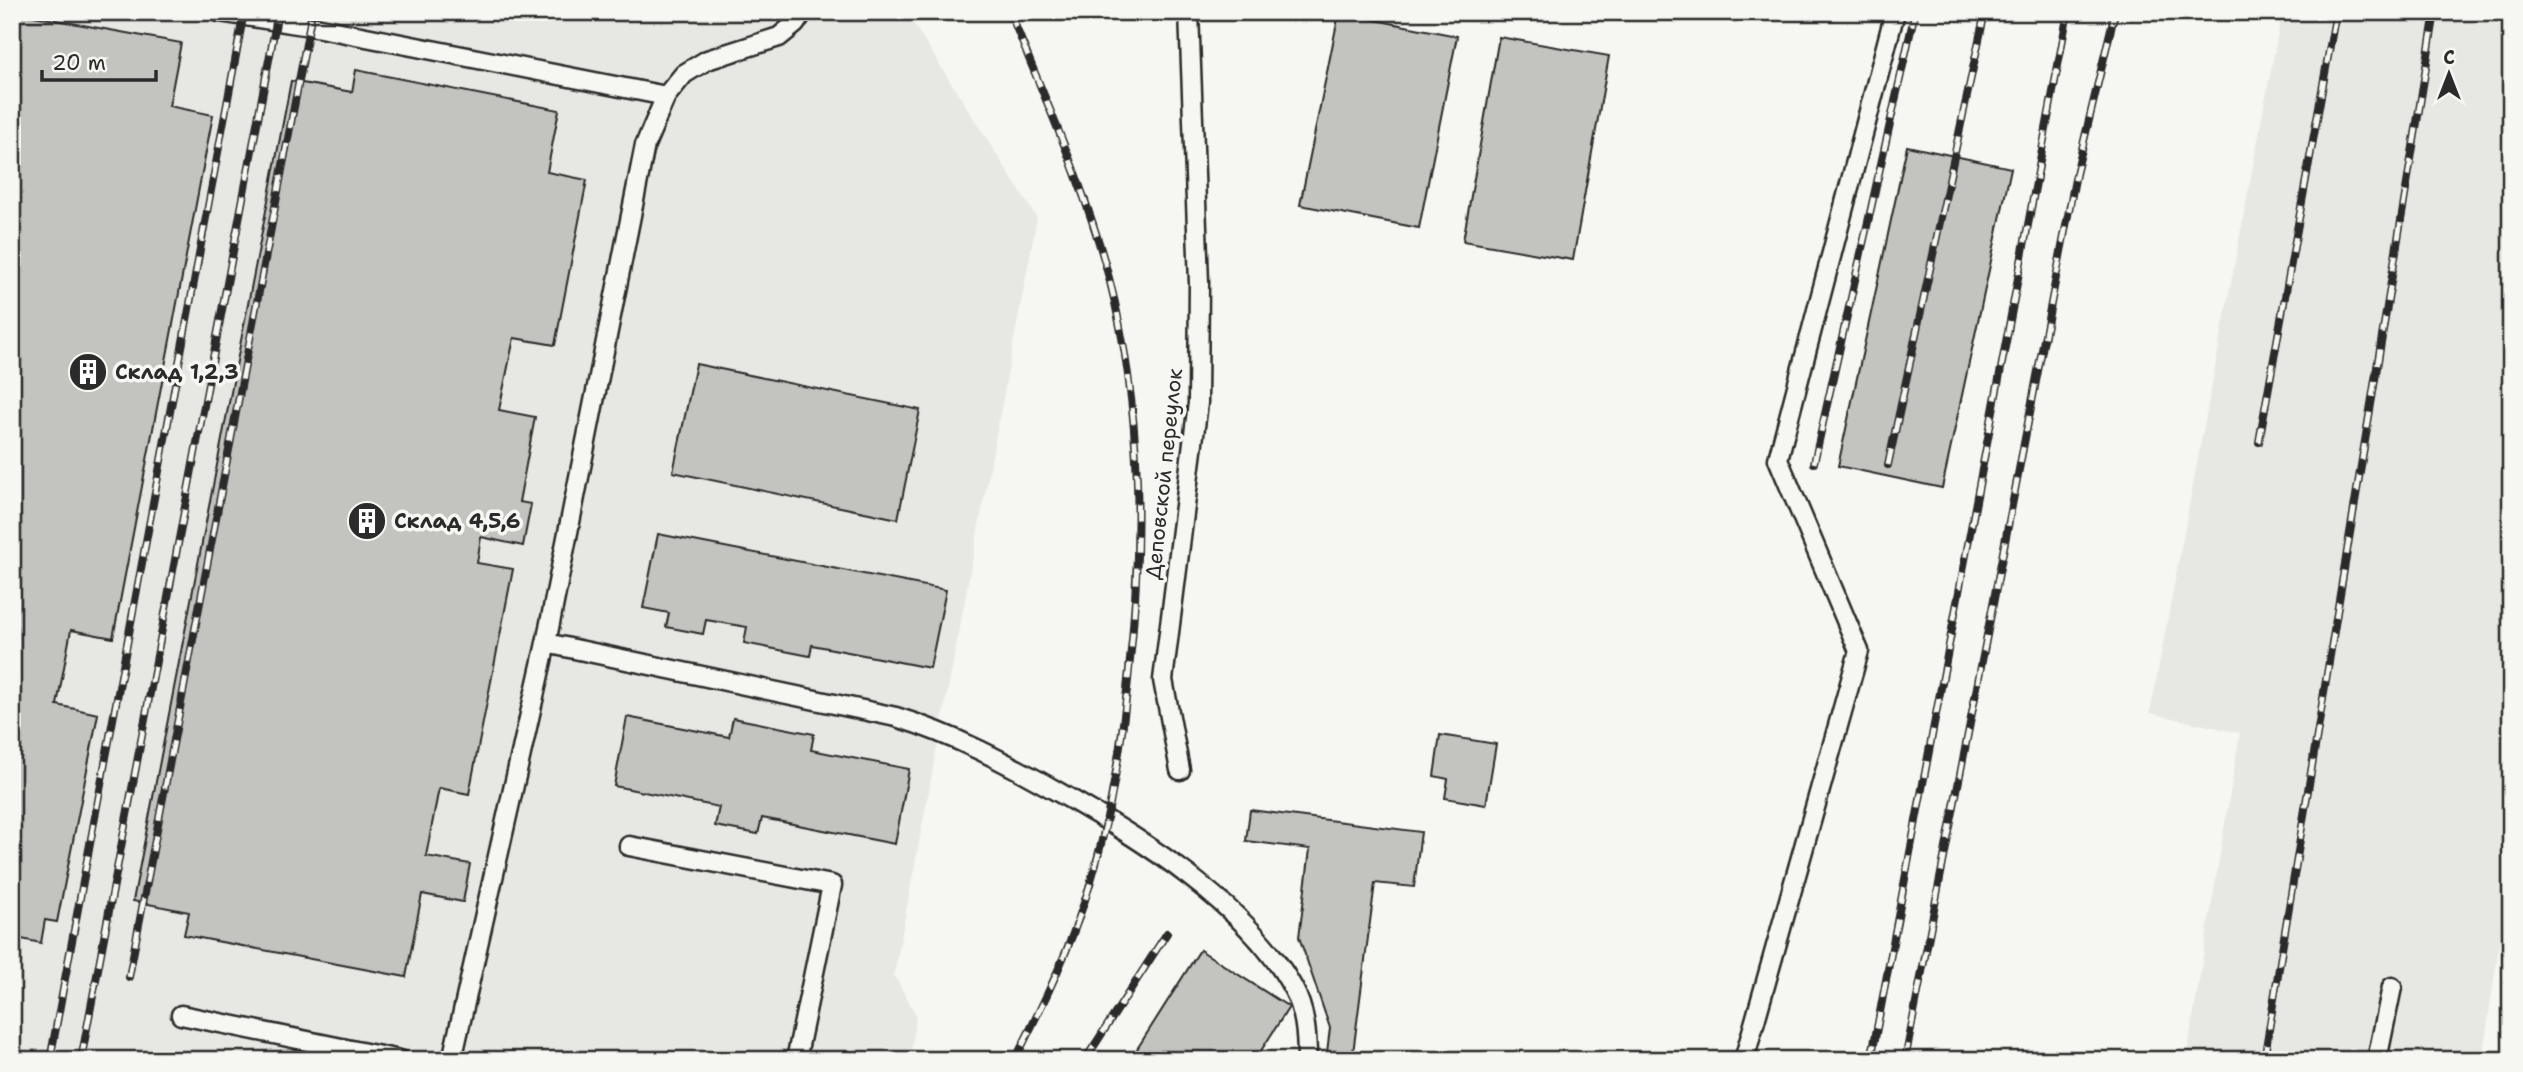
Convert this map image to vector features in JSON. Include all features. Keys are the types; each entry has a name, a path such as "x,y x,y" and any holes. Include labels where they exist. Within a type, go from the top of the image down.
{"lane":[{"path":"219,12 310,26 666,96"},
{"path":"452,1060 546,643 645,145 666,96 684,74 708,60 779,37 795,24 803,12"},
{"name":"Деповской переулок","path":"1180,770 1163,680 1198,403 1199,283 1189,12"},
{"path":"1744,1060 1859,651 1778,459 1895,12"},
{"path":"546,643 896,718 940,732 1002,760 1150,847 1223,905 1250,931 1293,988 1305,1016 1307,1060"},
{"path":"629,846 832,885 796,1060"},
{"path":"2377,1060 2392,987"},
{"path":"181,1015 400,1060"}],"shaded area":[{"path":"12,12 906,12 1037,218 894,975 916,1015 910,1060 12,1060"},
{"path":"2282,12 2511,12 2511,866 2482,1060 2186,1060 2240,733 2150,713"}],"building":[{"name":"Склад 1,2,3","path":"12,12 181,43 169,106 213,115 113,638 71,630 57,705 98,714 57,922 45,920 41,943 12,937"},
{"path":"1339,13 1457,36 1419,228 1300,205"},
{"path":"1499,37 1609,56 1573,260 1463,241"},
{"name":"Склад 4,5,6","path":"356,70 559,110 547,172 587,180 555,345 514,338 499,410 535,417 519,502 531,504 523,546 481,537 477,563 513,569 469,794 439,788 426,856 470,864 463,902 422,894 406,977 184,935 189,912 133,901 291,81 352,92"},
{"path":"1907,146 2011,168 1942,488 1838,466"},
{"path":"696,364 920,410 898,519 673,472"},
{"path":"658,534 946,590 930,668 812,645 810,656 744,643 747,627 706,620 703,634 666,627 669,613 643,608"},
{"path":"627,717 729,737 733,718 814,734 811,750 909,769 895,844 762,818 758,834 715,826 719,807 614,786"},
{"path":"1440,735 1496,744 1486,805 1445,798 1448,779 1434,776"},
{"path":"1250,810 1421,832 1414,887 1375,883 1353,1053 1383,1057 1383,1060 1326,1060 1330,1028 1299,937 1310,849 1246,841"},
{"path":"1200,950 1289,1007 1255,1060 1130,1060"}],"railway":[{"path":"50,1060 244,12"},
{"path":"81,1060 278,12"},
{"path":"129,977 312,12"},
{"path":"1010,12 1076,177 1109,278 1120,328 1134,428 1138,529 1133,630 1125,710 1104,832 1088,891 1071,938 1049,991 1015,1060"},
{"path":"1814,463 1915,12"},
{"path":"1888,465 1985,12"},
{"path":"1871,1060 2068,12"},
{"path":"1905,1060 2076,174 2115,12"},
{"path":"2259,442 2336,12"},
{"path":"2264,1060 2435,12"},
{"path":"1085,1060 1167,933"}],"place":[{"name":"Склад 1,2,3","path":"88,372"},
{"name":"Склад 4,5,6","path":"367,521"}]}
